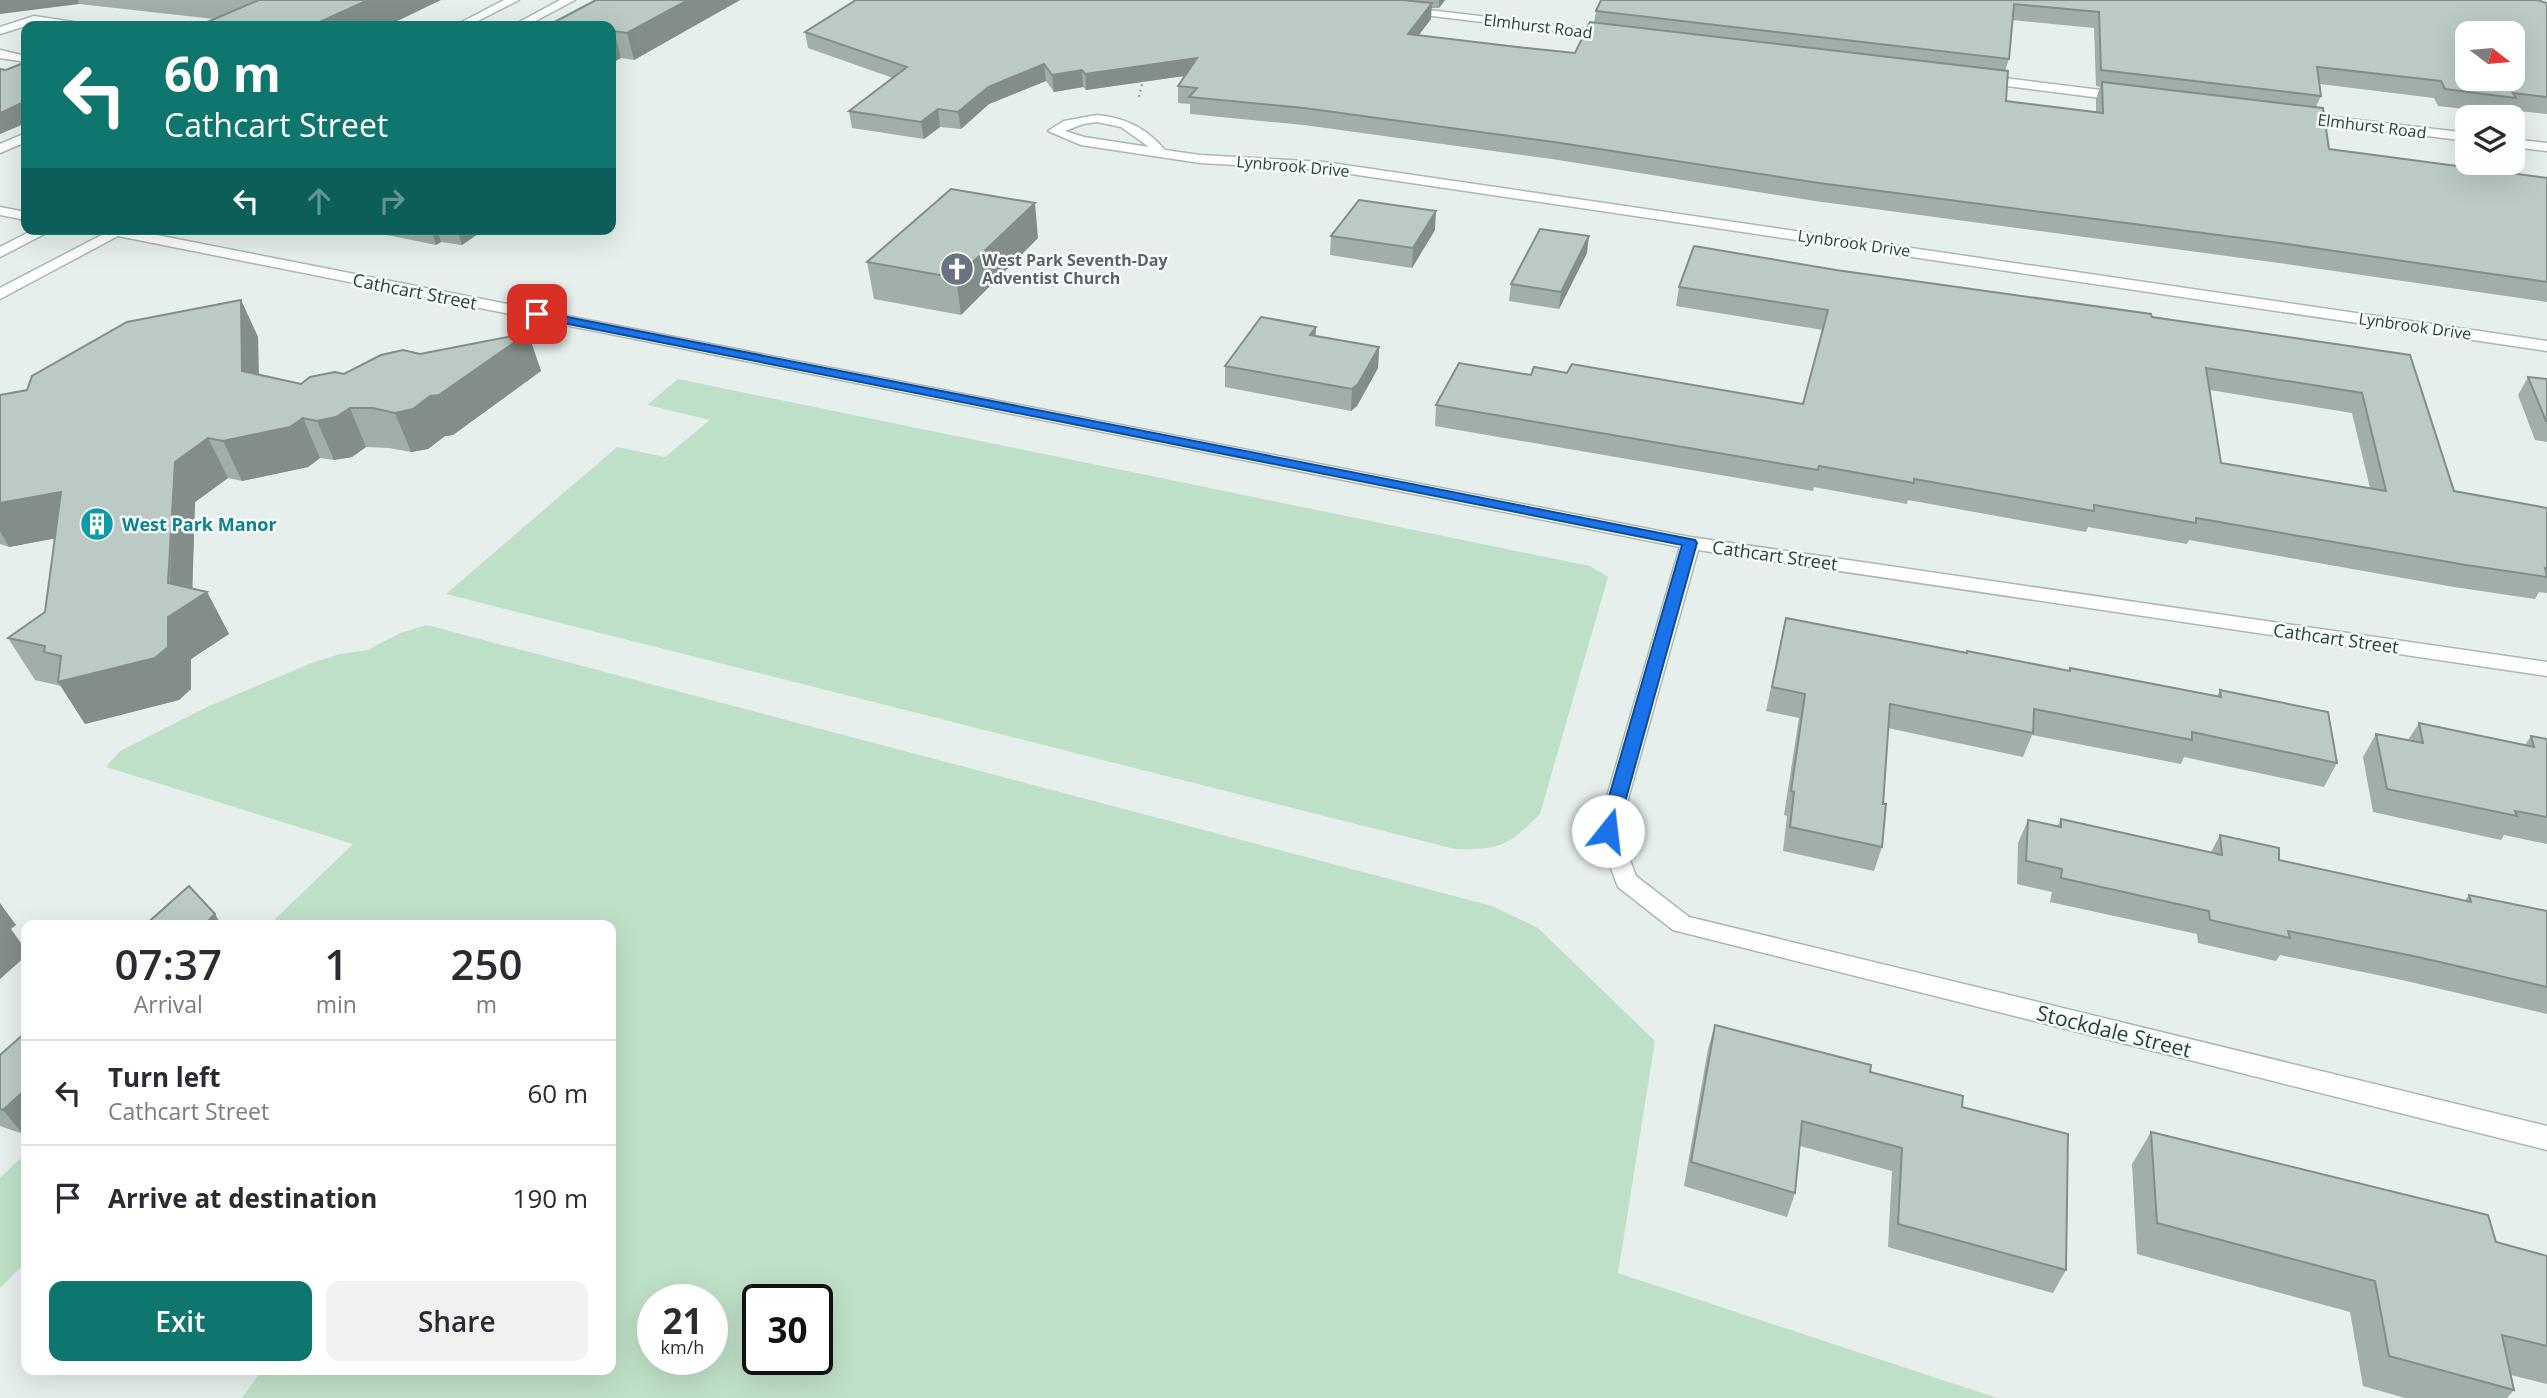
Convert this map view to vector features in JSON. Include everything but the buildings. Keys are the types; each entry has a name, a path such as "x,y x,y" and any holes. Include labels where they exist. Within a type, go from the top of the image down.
{"street":[{"path":"470,21 513,0"},
{"path":"528,21 569,0"},
{"name":"Elmhurst Road","path":"1387,8 1622,36"},
{"path":"28,21 47,21"},
{"path":"0,31 21,24"},
{"path":"0,54 21,57"},
{"path":"1969,78 2135,98"},
{"name":"Elmhurst Road","path":"2287,116 2455,136"},
{"name":"Lynbrook Drive","path":"1160,152 1148,136 1104,117 1071,121 1054,131 1082,141 1200,159 1324,166 2547,346"},
{"path":"0,149 21,139"},
{"path":"2525,144 2547,147"},
{"path":"0,211 21,215"},
{"path":"0,253 35,235"},
{"path":"0,294 106,235"},
{"name":"Cathcart Street","path":"140,235 1690,543 2547,669"},
{"name":"Stockdale Street","path":"1690,543 1608,831 1626,881 1682,924 2547,1138"}],"path":[{"path":"1132,129 1145,69"}],"green space":[{"path":"678,379 1590,566 1608,577 1540,814 1503,844 1455,849 446,594 617,447 665,457 710,420 647,405"},
{"path":"427,625 1492,906 1538,928 1655,1041 1618,1273 1997,1398 242,1398 258,1375 616,1375 616,920 274,920 353,844 106,767 120,751 207,707 309,664 340,654 368,650 400,633"},
{"path":"21,1158 21,1267 0,1288 0,1178"}],"place":[{"name":"West Park Seventh-Day Adventist Church","path":"957,269"},
{"name":"West Park Manor","path":"97,524"}],"route":[{"path":"537,314 1690,543 1608,831"}]}
